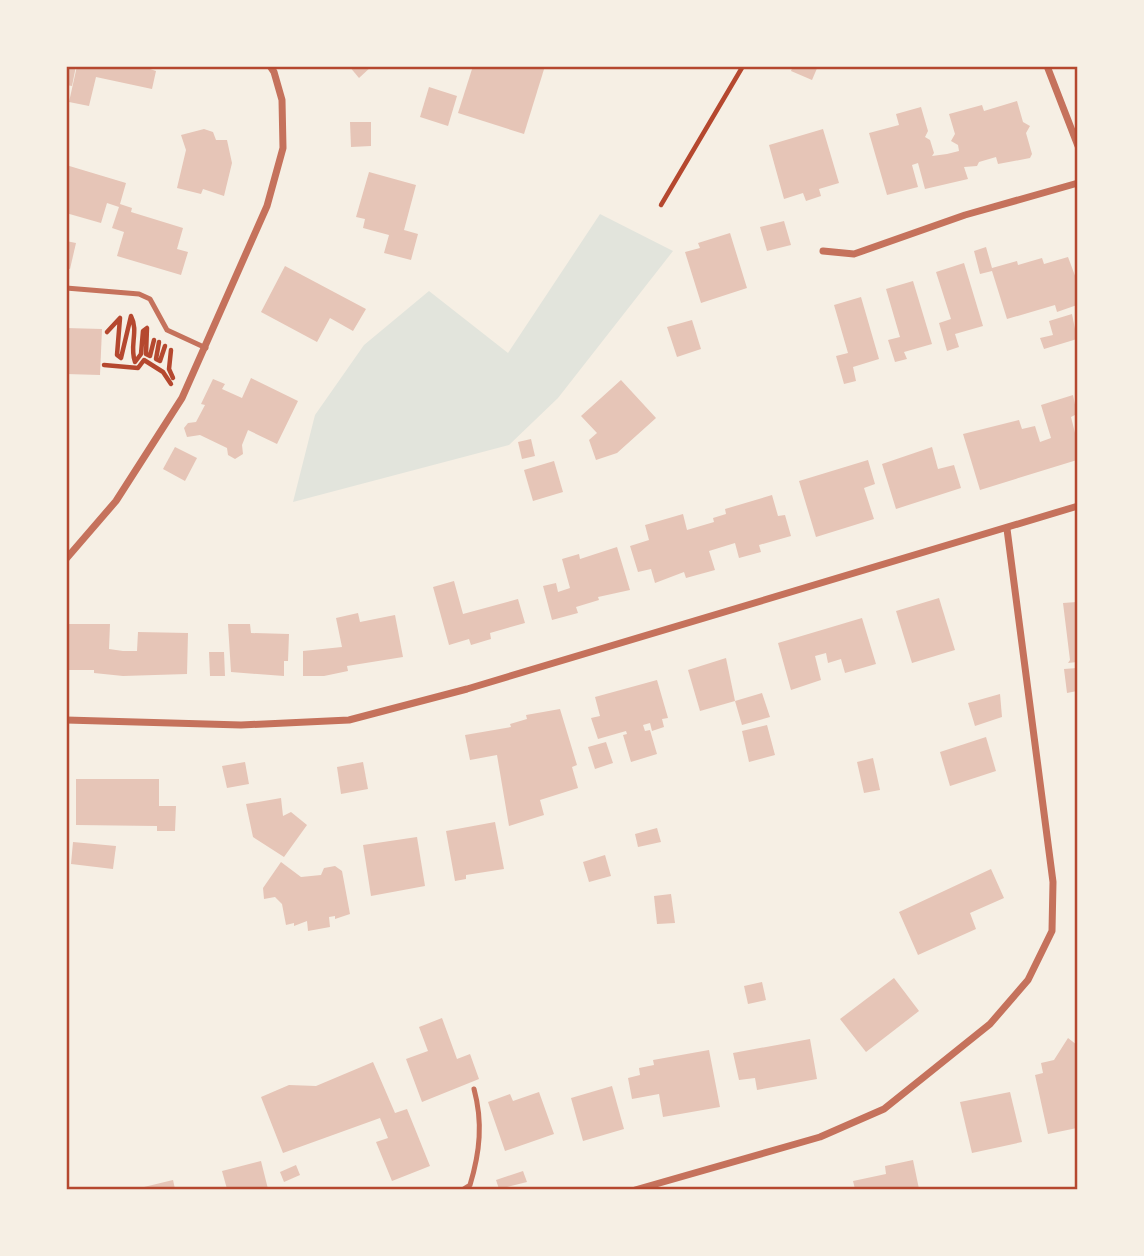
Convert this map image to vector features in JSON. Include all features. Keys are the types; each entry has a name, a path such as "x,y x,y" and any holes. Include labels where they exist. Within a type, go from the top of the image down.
{"street":[{"path":"66,559 116,501 183,398 267,206 283,148 282,100 270,66"},
{"path":"1047,66 1077,146"},
{"path":"823,251 853,254 965,215 1077,183"},
{"path":"66,720 241,725 349,720 467,690 1077,506"},
{"path":"635,1189 820,1137 884,1109 990,1024 1028,980 1042,956 1052,930 1053,882 1007,529"}],"lane":[{"path":"66,288 139,294 150,299 167,330 206,348"},
{"path":"462,1189 470,1185 479,1154 480,1110 474,1089"}],"path":[{"path":"661,205 743,66"},
{"path":"107,332 120,318 117,355 121,358 131,316 136,325 132,354 135,362 141,354 143,331 147,328 146,354 150,356 154,340 158,338 156,359 160,360 166,345 171,349 169,369 183,398"},
{"path":"104,365 138,368 144,360 167,379"}],"shaded area":[{"path":"600,214 673,251 558,398 509,445 293,502 315,415 364,345 429,291 508,353"}],"building":[{"path":"66,66 76,66 72,86 66,85"},
{"path":"77,66 151,66 150,69 156,71 152,89 96,77 89,106 69,102"},
{"path":"349,66 372,66 359,78"},
{"path":"473,66 545,66 524,134 458,113"},
{"path":"793,66 818,66 812,80 791,71"},
{"path":"429,87 457,96 448,126 420,117"},
{"path":"1017,101 1023,122 1030,126 1026,133 1032,154 1030,158 998,164 996,157 979,162 977,166 964,167 968,179 925,189 918,163 912,165 918,187 887,195 869,133 899,125 896,114 921,107 928,131 925,137 930,140 934,153 932,156 947,154 959,151 958,145 951,141 955,134 949,114 982,105 984,111"},
{"path":"350,122 371,122 371,146 351,147"},
{"path":"204,129 213,132 216,140 227,140 232,163 224,196 203,189 201,194 177,188 186,150 181,135"},
{"path":"823,129 839,183 819,189 821,196 806,201 803,193 784,199 769,145"},
{"path":"66,165 126,183 120,204 132,208 131,212 183,228 177,249 188,252 181,275 117,256 124,232 112,228 119,207 107,203 101,223 66,213"},
{"path":"369,172 416,185 404,230 418,234 411,260 384,253 389,235 363,228 365,219 356,217"},
{"path":"784,221 791,245 767,251 760,227"},
{"path":"730,233 747,288 701,303 685,252 700,248 698,243"},
{"path":"66,241 76,243 70,269 66,268"},
{"path":"986,247 992,268 1017,261 1018,265 1042,258 1044,264 1068,257 1077,281 1077,305 1057,312 1055,305 1007,319 992,271 980,274 974,251"},
{"path":"964,263 983,326 955,334 959,347 947,351 939,323 951,319 936,272"},
{"path":"285,266 366,309 353,331 330,318 317,342 261,312"},
{"path":"913,281 932,344 904,352 907,359 895,362 888,340 900,337 886,289"},
{"path":"861,297 879,359 853,367 856,381 844,384 836,356 848,353 834,305"},
{"path":"1072,314 1077,339 1044,349 1040,338 1053,335 1049,321"},
{"path":"692,320 701,349 677,357 667,327"},
{"path":"66,328 102,329 100,375 66,374"},
{"path":"251,378 298,401 277,444 248,430 242,445 243,454 235,459 228,455 227,448 200,435 187,437 184,428 188,423 196,422 205,405 201,404 213,379 225,384 222,389 242,398"},
{"path":"621,380 656,418 617,453 596,460 589,440 597,433 581,416"},
{"path":"1073,395 1077,414 1071,417 1077,441 1077,460 980,490 963,434 1019,420 1022,429 1035,426 1040,442 1051,438 1041,405"},
{"path":"531,439 535,456 522,459 518,442"},
{"path":"175,447 197,458 185,481 163,469"},
{"path":"932,447 938,469 954,465 961,488 896,509 882,464"},
{"path":"868,460 875,484 864,488 874,519 816,537 799,481"},
{"path":"554,461 563,492 533,501 524,470"},
{"path":"772,495 778,516 785,515 791,536 759,545 761,552 739,558 735,543 709,551 715,570 686,578 684,572 655,583 651,569 638,572 630,546 649,540 645,525 683,514 687,530 714,522 713,518 726,514 725,509"},
{"path":"617,547 630,590 598,597 599,600 576,607 578,613 552,620 543,586 556,583 558,592 570,588 562,559 579,554 580,559"},
{"path":"454,581 463,614 518,599 525,623 490,633 491,639 471,645 469,639 449,645 433,587"},
{"path":"939,598 955,650 912,663 896,611"},
{"path":"1077,602 1077,662 1068,663 1070,660 1063,603"},
{"path":"358,613 360,622 395,615 403,657 347,666 348,671 324,676 303,676 303,651 342,647 336,618"},
{"path":"862,618 876,664 845,673 841,659 828,663 826,653 815,656 821,680 791,690 778,643"},
{"path":"66,624 110,624 109,649 123,651 137,651 138,632 188,633 187,674 123,676 94,673 94,670 66,670"},
{"path":"228,624 250,624 251,633 289,634 288,661 284,661 284,676 231,672"},
{"path":"209,652 224,652 225,676 210,676"},
{"path":"726,658 735,701 700,711 688,670"},
{"path":"1077,668 1077,691 1067,693 1064,669"},
{"path":"657,680 668,718 662,719 664,727 652,731 650,723 643,725 645,731 650,730 657,754 631,762 623,735 627,734 626,731 598,739 591,718 600,716 595,697"},
{"path":"762,693 770,717 742,725 735,701"},
{"path":"1000,694 1002,717 975,726 968,703"},
{"path":"560,709 577,765 572,767 578,788 540,800 544,815 509,826 497,755 470,760 465,735 511,727 510,724 527,719 526,715"},
{"path":"767,725 775,755 749,762 742,731"},
{"path":"986,737 996,771 950,786 940,752"},
{"path":"606,742 613,763 595,769 588,747"},
{"path":"873,758 880,790 864,793 857,762"},
{"path":"245,762 249,784 227,788 222,766"},
{"path":"363,762 368,789 341,794 337,767"},
{"path":"76,779 159,779 159,806 176,806 175,831 157,831 157,826 76,825"},
{"path":"281,798 283,816 291,812 307,825 284,857 253,837 246,804"},
{"path":"495,822 504,869 466,875 466,879 455,881 446,831"},
{"path":"657,828 661,842 638,847 635,834"},
{"path":"417,837 425,886 371,896 363,845"},
{"path":"73,842 116,846 113,869 71,864"},
{"path":"605,855 611,876 589,882 583,862"},
{"path":"281,862 301,877 321,875 324,868 335,866 342,871 350,914 335,919 335,916 329,917 330,927 308,931 307,921 294,926 294,923 286,925 282,904 275,897 264,899 263,888"},
{"path":"991,869 1004,898 970,913 976,929 918,955 899,912"},
{"path":"671,894 675,923 657,924 654,896"},
{"path":"894,978 919,1011 866,1052 840,1019"},
{"path":"762,982 766,1000 748,1004 744,986"},
{"path":"442,1018 457,1059 470,1054 479,1079 422,1102 406,1059 428,1051 419,1027"},
{"path":"1068,1038 1077,1045 1077,1128 1048,1134 1035,1075 1043,1073 1041,1063 1054,1060"},
{"path":"810,1039 817,1079 757,1090 755,1078 739,1080 733,1053"},
{"path":"709,1050 720,1107 663,1117 659,1094 632,1099 628,1078 640,1075 639,1068 654,1065 653,1060"},
{"path":"373,1062 395,1113 407,1109 430,1166 392,1181 376,1142 388,1138 380,1118 283,1153 261,1097 289,1085 316,1086"},
{"path":"612,1086 624,1129 583,1141 571,1098"},
{"path":"539,1092 554,1134 505,1151 488,1102 510,1094 513,1101"},
{"path":"1010,1092 1022,1142 972,1153 960,1102"},
{"path":"913,1160 919,1189 855,1189 853,1181 886,1174 885,1166"},
{"path":"261,1161 268,1189 227,1189 222,1171"},
{"path":"296,1165 300,1175 284,1182 280,1172"},
{"path":"523,1171 527,1182 499,1189 496,1180"},
{"path":"173,1180 175,1189 144,1189 144,1187"}]}
